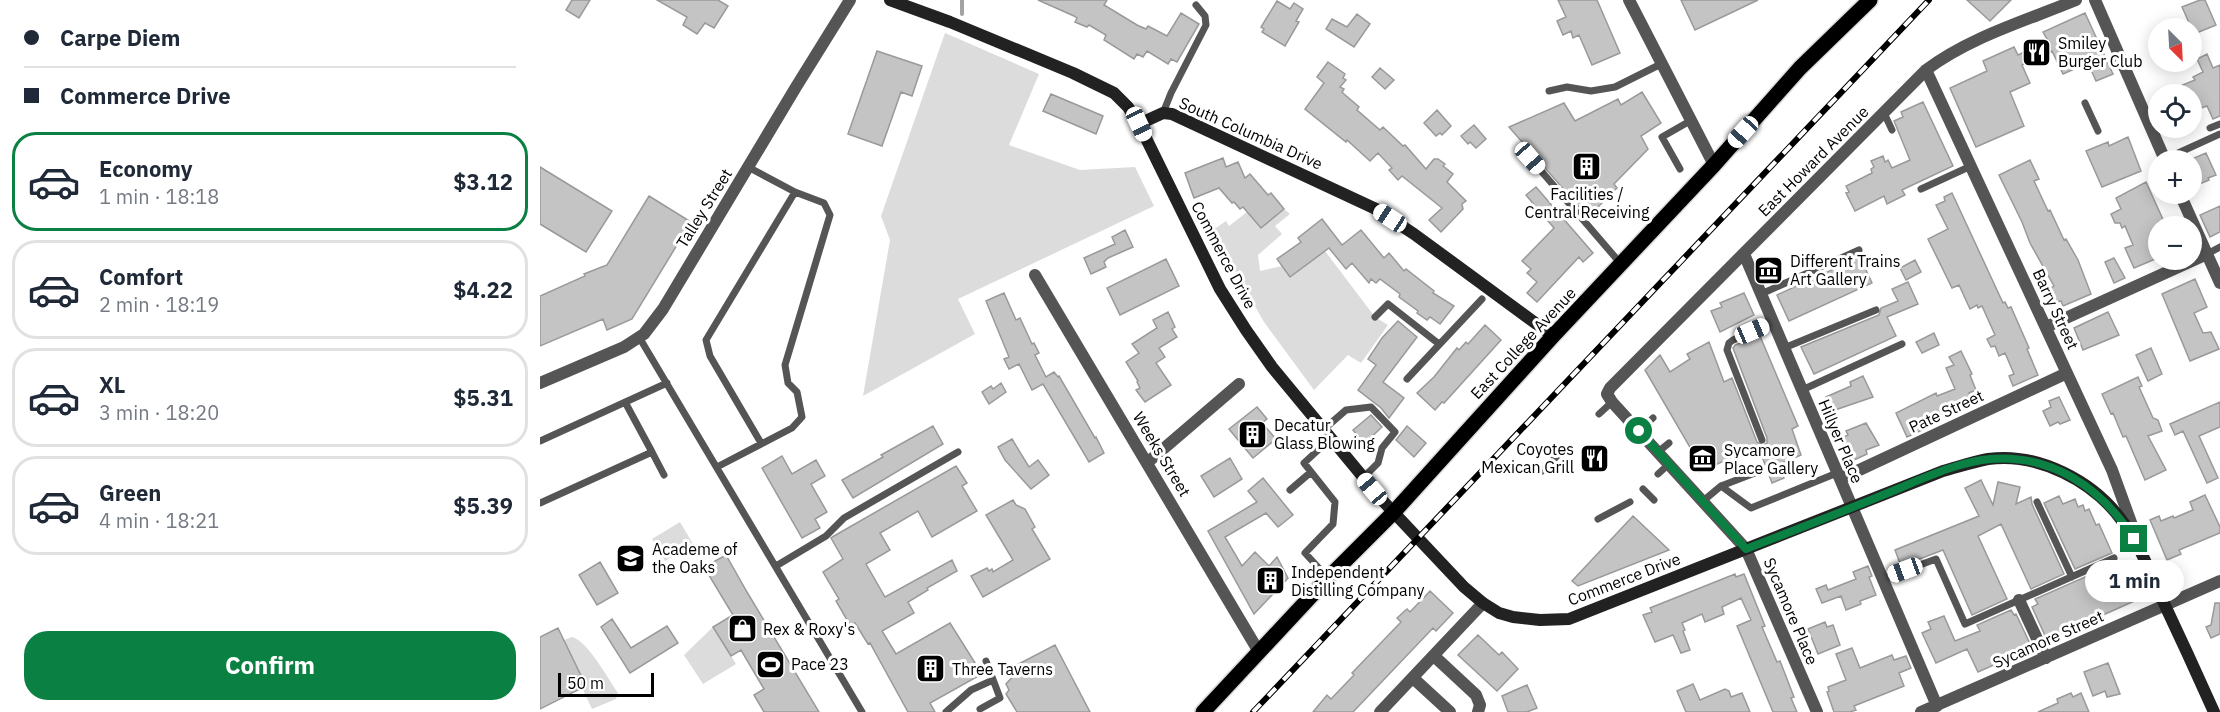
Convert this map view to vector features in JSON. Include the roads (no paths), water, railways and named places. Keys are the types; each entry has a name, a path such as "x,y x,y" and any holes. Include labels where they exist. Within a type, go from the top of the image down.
{"main road":[{"path":"890,0 950,22 1114,93 1128,107 1139,124"},
{"name":"East College Avenue","path":"1203,712 1328,578 1393,513 1553,336 1714,165 1800,68 1870,0"},
{"name":"South Columbia Drive","path":"1139,124 1163,113 1172,114 1368,204 1414,234 1553,336"},
{"name":"Commerce Drive","path":"1139,124 1220,289 1272,367 1393,513 1464,587 1483,603 1499,612 1513,617 1540,620 1569,619 1943,471 1989,459 2037,463 2072,477 2102,498 2122,521 2147,566 2214,712"}],"street":[{"name":"Talley Street","path":"540,383 624,347 644,334 663,309 850,0"},
{"path":"1629,0 1714,165"},
{"name":"East Howard Avenue","path":"1610,398 1610,388 1926,70 1975,41 2076,0"},
{"path":"2095,0 2140,113 2160,150"},
{"name":"Barry Street","path":"1926,70 2112,470 2147,566"},
{"path":"2184,204 2220,283"},
{"name":"Hillyer Place","path":"1744,254 1937,706"},
{"path":"2046,327 2206,254"},
{"name":"Weeks Street","path":"1035,274 1259,652"},
{"name":"Pate Street","path":"1838,476 2067,373"},
{"path":"1148,462 1239,384"},
{"name":"Sycamore Place","path":"1610,398 1746,549 1817,712"},
{"name":"Sycamore Street","path":"1921,712 2220,581"},
{"path":"2019,600 2046,658"},
{"path":"1380,712 1483,603"},
{"path":"1434,656 1476,695 1480,705 1478,712"},
{"path":"1413,678 1450,712"}],"lane":[{"path":"1163,113 1206,26 1205,16 1196,5"},
{"path":"1549,91 1567,87 1591,91 1615,87 1661,64"},
{"path":"2085,103 2098,132"},
{"path":"1884,113 1892,130"},
{"path":"1680,169 1662,137 1690,121"},
{"path":"2210,128 2220,124"},
{"path":"2186,150 2220,134"},
{"path":"1530,158 1621,264"},
{"path":"1921,189 1971,166"},
{"path":"717,467 792,428 802,417 797,392 788,383 785,365 830,215 824,203 795,192 748,167"},
{"path":"761,443 710,356 706,340 795,192"},
{"path":"2206,254 2220,247"},
{"path":"1761,294 1859,250"},
{"path":"1407,379 1482,298"},
{"path":"1375,317 1388,304 1439,345"},
{"path":"1784,348 1876,310"},
{"path":"1762,440 1727,350 1729,344 1739,337 1773,322"},
{"path":"639,337 862,712"},
{"path":"1802,390 1902,344"},
{"path":"540,441 667,383"},
{"path":"1599,414 1610,398"},
{"path":"625,402 664,475"},
{"path":"1328,578 1305,553 1333,524 1335,502 1304,463 1346,410 1371,407 1395,432 1382,448 1378,463 1363,478"},
{"path":"1639,431 1653,418"},
{"path":"1658,452 1669,443"},
{"path":"540,502 652,452"},
{"path":"776,566 826,536 844,518 958,452"},
{"path":"1542,471 1558,455"},
{"path":"1658,474 1669,464"},
{"path":"1703,501 1721,486 1760,471"},
{"path":"1290,490 1311,472"},
{"path":"1721,486 1751,508 1838,476"},
{"path":"1643,489 1654,500"},
{"path":"1598,519 1630,502"},
{"path":"2037,502 2072,577"},
{"path":"1882,579 1936,559 1965,624 2114,558"},
{"path":"980,709 1000,698 986,661"},
{"path":"946,712 971,690 993,680"}],"waterway":[{"path":"962,0 962,14"}],"railway":[{"path":"1253,712 1929,0"}],"place":[{"name":"Smiley Burger Club","path":"2037,52"},
{"name":"Facilities / Central Receiving","path":"1587,166"},
{"name":"Different Trains Art Gallery","path":"1769,270"},
{"name":"Decatur Glass Blowing","path":"1253,434"},
{"name":"Coyotes Mexican Grill","path":"1595,458"},
{"name":"Sycamore Place Gallery","path":"1703,459"},
{"name":"Academe of the Oaks","path":"631,558"},
{"name":"Independent Distilling Company","path":"1270,581"},
{"name":"Rex & Roxy's","path":"742,629"},
{"name":"Pace 23","path":"770,664"},
{"name":"Three Taverns","path":"931,669"}]}
